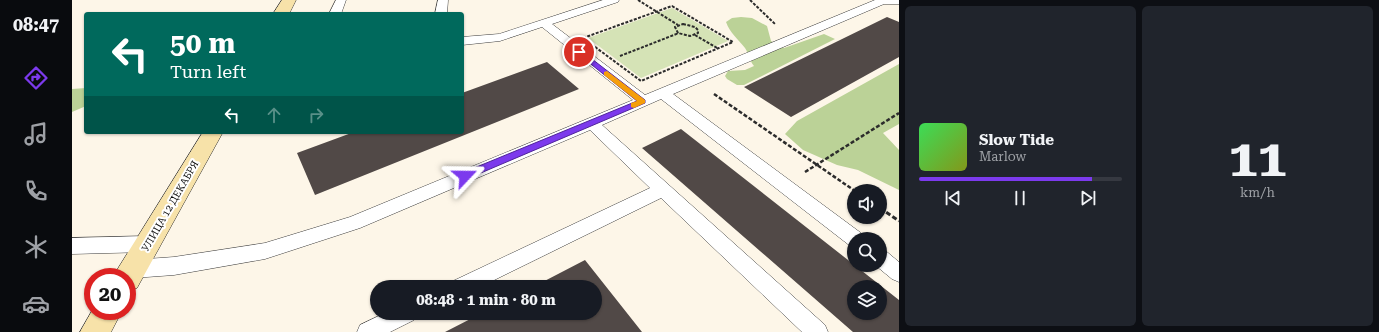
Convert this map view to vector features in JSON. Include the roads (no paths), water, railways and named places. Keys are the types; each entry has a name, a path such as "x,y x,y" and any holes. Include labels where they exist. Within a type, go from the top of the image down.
{"main road":[{"path":"282,12 290,0"},
{"name":"УЛИЦА 12 ДЕКАБРЯ","path":"134,268 212,134"},
{"path":"95,332 102,320"}],"lane":[{"path":"336,12 341,0"},
{"path":"442,12 444,0"},
{"path":"464,41 500,37 614,0"},
{"path":"136,273 265,251 354,223 643,102 877,1 899,1"},
{"path":"877,1 899,10"},
{"path":"544,23 643,102"},
{"path":"662,93 847,233"},
{"path":"591,123 817,332"},
{"path":"474,280 663,189"},
{"path":"72,246 148,244"},
{"path":"887,264 899,273"},
{"path":"368,332 393,320"}]}
